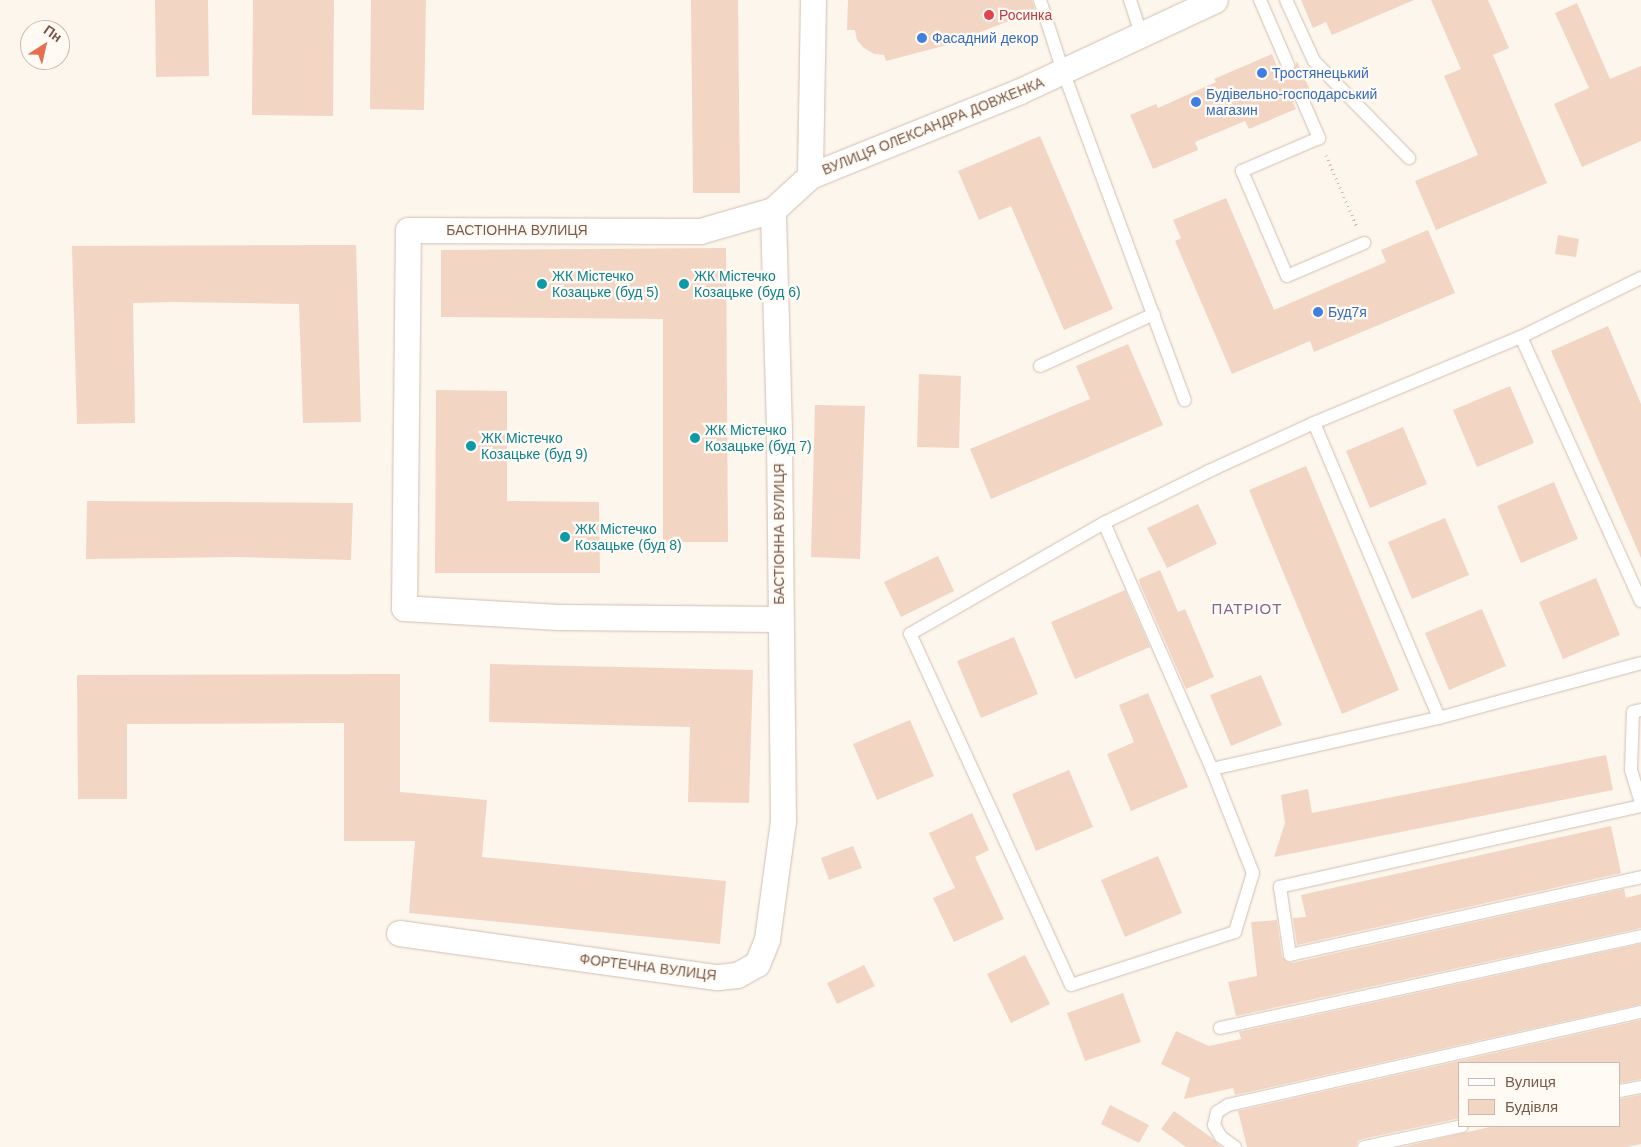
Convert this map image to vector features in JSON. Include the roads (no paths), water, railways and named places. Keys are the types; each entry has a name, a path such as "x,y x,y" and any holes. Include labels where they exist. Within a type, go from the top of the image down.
{"street":[{"name":"ВУЛИЦЯ ОЛЕКСАНДРА ДОВЖЕНКА","path":"813,0 810,176 1018,92 1215,0"},
{"name":"БАСТІОННА ВУЛИЦЯ","path":"773,210 780,619 558,617 404,608 408,230 700,231 773,210 810,176"},
{"name":"ФОРТЕЧНА ВУЛИЦЯ","path":"398,933 718,977 737,975 756,964 767,938 782,821 780,619"}],"lane":[{"path":"1040,0 1063,71 1185,400"},
{"path":"1130,0 1141,34"},
{"path":"1260,0 1288,65"},
{"path":"1286,0 1314,61 1409,158"},
{"path":"1302,99 1319,138 1242,171 1283,267 1287,276 1364,243"},
{"path":"1104,523 1212,769 1253,873 1234,932 1071,985 910,634 1104,523 1208,471 1314,423 1521,337 1641,278"},
{"path":"1040,366 1154,314"},
{"path":"1521,337 1641,601"},
{"path":"1314,423 1439,718"},
{"path":"1212,769 1439,718 1641,663"},
{"path":"1637,711 1631,770 1638,786 1641,804 1280,887 1290,955 1641,877"},
{"path":"1220,1028 1641,936"},
{"path":"1235,1147 1221,1137 1214,1125 1217,1112 1228,1105 1641,1012"},
{"path":"1621,1092 1641,1087"},
{"path":"1364,1147 1458,1127"}],"place":[{"name":"Росинка","path":"989,15"},
{"name":"Фасадний декор","path":"922,38"},
{"name":"Тростянецький","path":"1262,73"},
{"name":"Будівельно-господарський магазин","path":"1196,102"},
{"name":"ЖК Містечко Козацьке (буд 5)","path":"542,284"},
{"name":"ЖК Містечко Козацьке (буд 6)","path":"684,284"},
{"name":"Буд7я","path":"1318,312"},
{"name":"ЖК Містечко Козацьке (буд 7)","path":"695,438"},
{"name":"ЖК Містечко Козацьке (буд 9)","path":"471,446"},
{"name":"ЖК Містечко Козацьке (буд 8)","path":"565,537"}],"district":[{"name":"ПАТРІОТ","path":"1247,609"}]}
